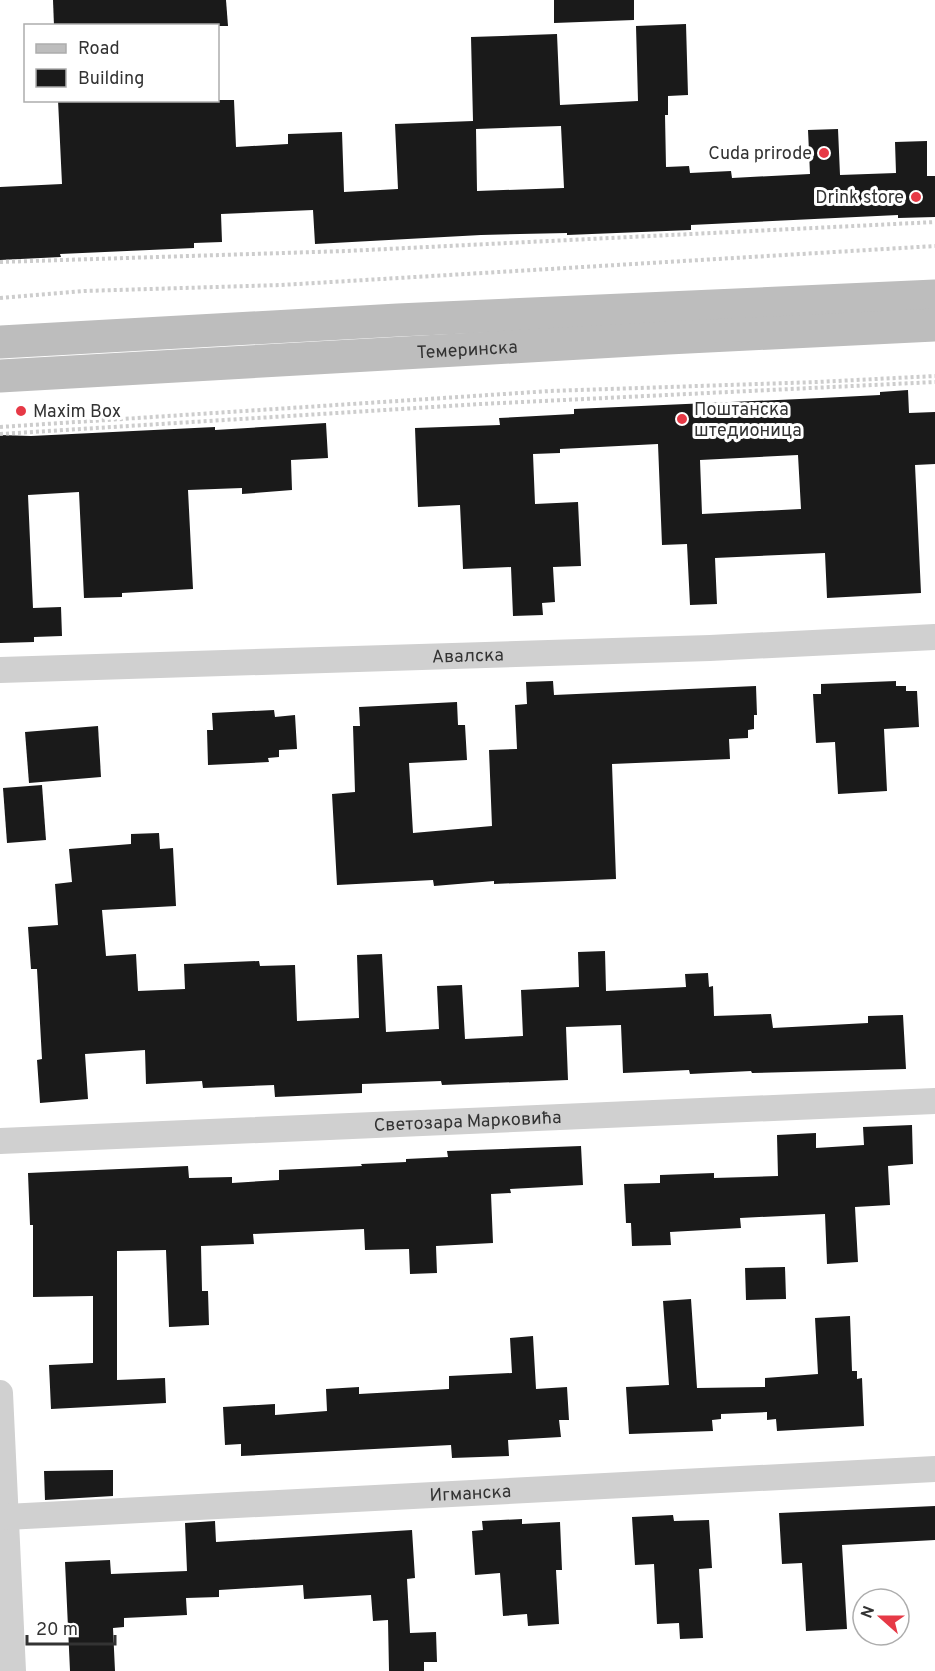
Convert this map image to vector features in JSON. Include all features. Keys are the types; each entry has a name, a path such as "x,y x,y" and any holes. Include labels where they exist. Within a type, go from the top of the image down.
{"main road":[{"name":"Темеринска","path":"0,342 398,320 935,296"},
{"name":"Темеринска","path":"0,376 935,325"}],"street":[{"name":"Авалска","path":"0,670 710,648 935,637"},
{"name":"Светозара Марковића","path":"0,1141 935,1101"},
{"path":"0,1393 13,1671"},
{"name":"Игманска","path":"6,1517 935,1469"}],"path":[{"path":"0,262 346,252 935,222"},
{"path":"0,298 84,291 281,285 935,246"},
{"path":"0,427 550,391 935,376"},
{"path":"0,434 482,404 935,382"}],"building":[{"path":"53,0 226,0 228,26 219,26 219,24 54,24"},
{"path":"554,0 634,0 634,20 554,23"},
{"path":"686,24 688,95 668,96 668,115 665,115 666,167 689,166 690,173 731,171 732,178 810,174 808,130 838,129 840,175 896,173 895,142 927,141 927,176 935,176 935,217 898,218 898,215 691,225 691,230 567,235 567,233 481,235 315,244 313,210 221,214 222,242 194,243 194,248 60,254 61,257 0,260 0,187 62,184 58,102 219,102 219,100 234,100 236,147 288,144 288,134 342,132 344,192 398,189 395,124 473,121 471,37 557,34 560,105 638,101 636,26","holes":["561,126 564,188 477,191 476,129"]},
{"path":"908,390 909,413 935,412 935,464 915,465 921,593 827,598 825,553 715,558 717,604 690,605 687,544 662,545 658,444 560,449 560,453 533,454 535,504 578,502 581,566 553,567 555,602 542,603 543,615 513,616 511,567 463,569 460,505 418,507 415,428 500,425 499,418 574,414 574,409 880,395 880,392","holes":["798,455 801,509 702,514 700,460"]},
{"path":"326,423 328,458 291,460 292,490 242,494 242,488 188,490 193,589 122,593 122,597 84,598 79,492 28,495 33,608 61,607 62,636 34,637 34,642 0,643 0,435 31,436 215,427 215,430"},
{"path":"553,681 554,695 756,686 757,715 754,715 754,729 748,730 748,738 729,739 730,759 612,764 616,879 494,884 494,881 434,886 433,880 337,885 332,794 355,792 353,726 360,726 359,707 457,702 458,725 465,725 467,760 409,763 413,833 492,826 489,750 517,749 515,705 527,704 526,682"},
{"path":"896,681 896,686 906,686 906,691 917,691 919,727 884,729 887,791 838,794 835,742 816,743 813,694 821,694 821,684"},
{"path":"274,710 275,717 295,715 297,749 279,750 279,757 268,758 269,762 208,765 207,730 213,730 212,713"},
{"path":"98,726 101,777 29,783 25,732"},
{"path":"42,785 46,840 7,843 3,788"},
{"path":"159,833 160,849 173,848 176,906 102,910 106,956 136,954 138,991 185,989 184,964 259,961 260,966 295,965 297,1021 359,1018 357,955 382,954 386,1032 439,1029 437,986 462,985 465,1039 523,1036 521,990 579,987 578,952 605,951 606,991 686,987 685,974 708,973 709,987 713,986 714,1016 771,1014 773,1028 868,1023 868,1016 903,1015 906,1069 690,1074 689,1070 623,1073 621,1025 566,1027 568,1080 442,1085 441,1081 362,1084 362,1093 275,1097 274,1085 203,1088 202,1081 146,1084 145,1050 85,1054 88,1099 40,1103 37,1060 42,1059 37,969 31,969 28,927 58,925 55,884 72,882 69,849 131,844 131,834"},
{"path":"912,1125 913,1164 888,1166 890,1205 855,1207 858,1262 827,1264 825,1214 740,1218 741,1228 670,1232 671,1245 632,1246 631,1223 626,1223 624,1184 660,1183 660,1175 714,1173 714,1178 778,1176 777,1135 816,1133 816,1148 864,1145 863,1127"},
{"path":"581,1146 583,1185 510,1189 511,1193 491,1194 493,1243 436,1246 437,1273 410,1274 409,1249 365,1250 364,1229 253,1234 254,1244 201,1246 202,1291 208,1291 209,1325 169,1327 166,1250 117,1251 117,1380 165,1378 166,1403 51,1409 49,1365 93,1363 93,1296 33,1297 33,1225 30,1225 28,1173 188,1166 189,1178 232,1177 232,1183 279,1180 279,1170 362,1166 361,1164 406,1162 406,1159 448,1157 447,1151"},
{"path":"785,1267 786,1299 746,1300 745,1268"},
{"path":"691,1299 697,1388 765,1387 765,1378 818,1374 815,1318 850,1316 852,1371 857,1371 857,1379 862,1378 864,1426 777,1431 776,1419 767,1420 767,1412 721,1414 721,1419 712,1420 713,1431 629,1434 626,1387 669,1385 663,1301"},
{"path":"533,1336 536,1389 567,1387 569,1420 559,1420 561,1437 508,1440 509,1456 452,1458 451,1445 241,1456 241,1444 225,1445 223,1407 275,1404 275,1415 327,1411 326,1389 359,1387 359,1394 449,1389 449,1376 512,1373 510,1338"},
{"path":"113,1470 113,1496 45,1500 44,1471"},
{"path":"935,1506 935,1540 842,1545 847,1629 806,1631 802,1563 782,1564 779,1513"},
{"path":"673,1515 674,1521 709,1520 712,1568 699,1569 703,1638 680,1639 679,1623 657,1624 654,1564 635,1565 632,1517"},
{"path":"522,1519 522,1524 560,1522 562,1570 556,1570 559,1624 528,1626 527,1614 503,1616 500,1573 475,1575 472,1531 483,1530 482,1521"},
{"path":"215,1521 216,1542 412,1530 415,1578 407,1579 410,1633 436,1632 437,1662 424,1662 424,1671 389,1671 388,1620 373,1621 371,1595 304,1599 303,1585 219,1590 219,1597 186,1598 187,1615 124,1618 124,1627 113,1628 115,1671 70,1671 65,1562 110,1560 111,1574 187,1571 185,1523"}],"place":[{"name":"Cuda prirode","path":"824,153"},
{"name":"Drink store","path":"916,197"},
{"name":"Maxim Box","path":"21,411"},
{"name":"Поштанска штедионица","path":"682,419"}]}
